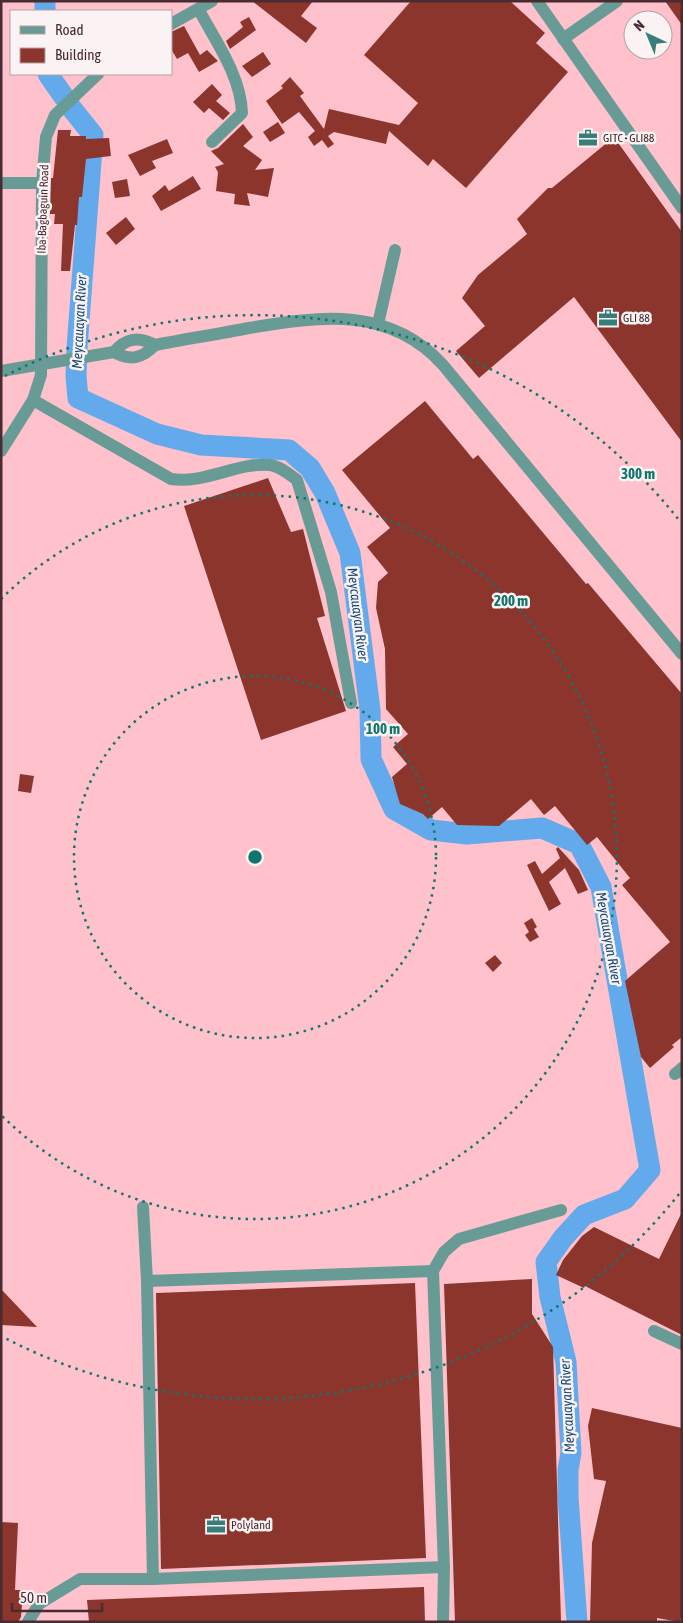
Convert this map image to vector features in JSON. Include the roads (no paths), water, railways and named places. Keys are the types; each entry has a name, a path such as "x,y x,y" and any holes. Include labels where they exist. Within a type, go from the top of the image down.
{"street":[{"path":"172,24 212,1"},
{"path":"537,1 682,208"},
{"path":"564,39 617,1"},
{"path":"199,10 237,82 242,103 242,113 212,142"},
{"name":"Iba-Bagbaguin Road","path":"1,451 32,400 39,380 41,365 42,183 49,126 62,107 97,75"},
{"path":"1,183 42,183"},
{"path":"378,324 395,250"},
{"path":"1,371 114,352 123,342 143,338 155,345 304,319 339,318 378,324 398,331 432,353 682,654"},
{"path":"32,400 171,479 197,479 256,466 272,465 297,480 303,493 331,592 351,703"},
{"path":"143,1207 147,1281 153,1579"},
{"path":"443,1622 444,1567 433,1271 444,1252 459,1239 560,1210"},
{"path":"147,1281 433,1271"},
{"path":"654,1331 682,1344"},
{"path":"28,1622 39,1604 80,1579 153,1579 444,1567"}],"waterway":[{"path":"45,1 45,10"},
{"path":"49,75 64,97"},
{"name":"Meycauayan River","path":"69,105 93,135 77,348 76,376 78,398 157,434 201,445 289,450 310,468 325,493 350,553 370,710 371,759 394,809 431,830 467,834 542,828 579,844 601,887 650,1170 625,1199 584,1215 563,1238 546,1262 550,1297 566,1362 571,1453 568,1470 568,1497 577,1622"}],"place":[{"name":"GITC - GLI88","path":"588,138"},
{"name":"GLI 88","path":"608,318"},
{"name":"Polyland","path":"216,1525"}]}
